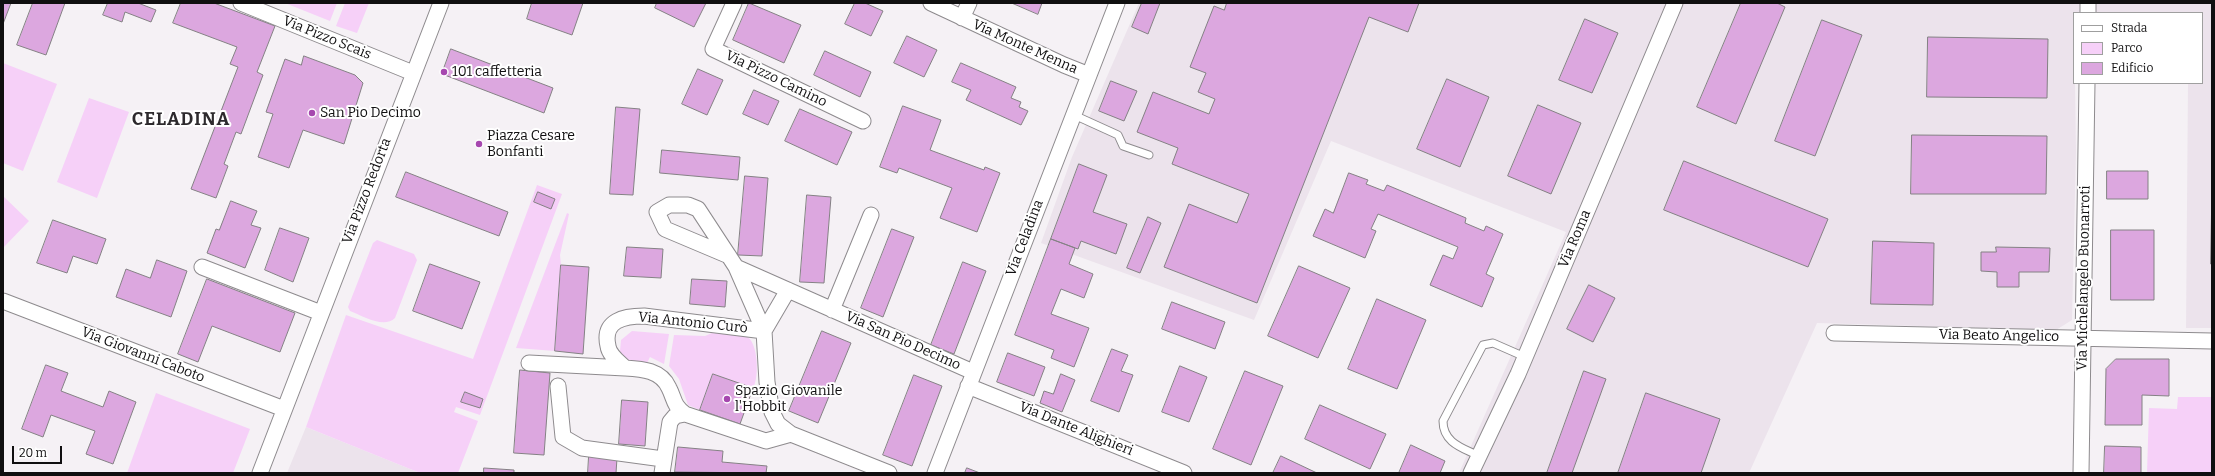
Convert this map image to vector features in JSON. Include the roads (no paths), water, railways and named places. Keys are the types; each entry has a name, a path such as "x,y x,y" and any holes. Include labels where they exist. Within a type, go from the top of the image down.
{"street":[{"name":"Via Pizzo Scais","path":"241,3 413,73"},
{"name":"Via Pizzo Redorta","path":"260,473 440,3"},
{"name":"Via Pizzo Camino","path":"734,3 713,49 863,121"},
{"name":"Via Monte Menna","path":"931,3 1064,65 1089,75"},
{"path":"962,18 969,3"},
{"name":"Via Celadina","path":"935,473 1117,3"},
{"name":"Via Roma","path":"1471,473 1525,357 1675,3"},
{"name":"Via Michelangelo Buonarroti","path":"2081,473 2087,84"},
{"name":"Via San Pio Decimo","path":"832,310 871,215"},
{"name":"Via San Pio Decimo","path":"764,331 732,261 788,290 973,372"},
{"path":"202,267 321,313"},
{"path":"764,331 788,290"},
{"name":"Via Giovanni Caboto","path":"3,301 284,409"},
{"name":"Via Antonio Curò","path":"625,368 612,355 608,346 608,334 617,320 627,316 644,316 764,331 767,382 772,412 778,424 791,434 889,473"},
{"name":"Via Beato Angelico","path":"1834,332 2212,342"},
{"path":"529,362 649,370 659,376 668,386 675,406 685,414 766,441 791,434"},
{"path":"558,386 563,438 582,448 662,466 670,422 675,416 685,414"},
{"name":"Via Dante Alighieri","path":"968,386 1184,473"}],"lane":[{"path":"1074,115 1118,135 1123,146 1150,156"},
{"path":"1480,456 1449,440 1443,431 1443,422 1483,345 1493,343 1525,357"}],"place":[{"name":"101 caffetteria","path":"444,72"},
{"name":"San Pio Decimo","path":"312,113"},
{"name":"Piazza Cesare Bonfanti","path":"479,144"},
{"name":"Spazio Giovanile l'Hobbit","path":"727,399"}],"district":[{"name":"CELADINA","path":"181,120"}]}
